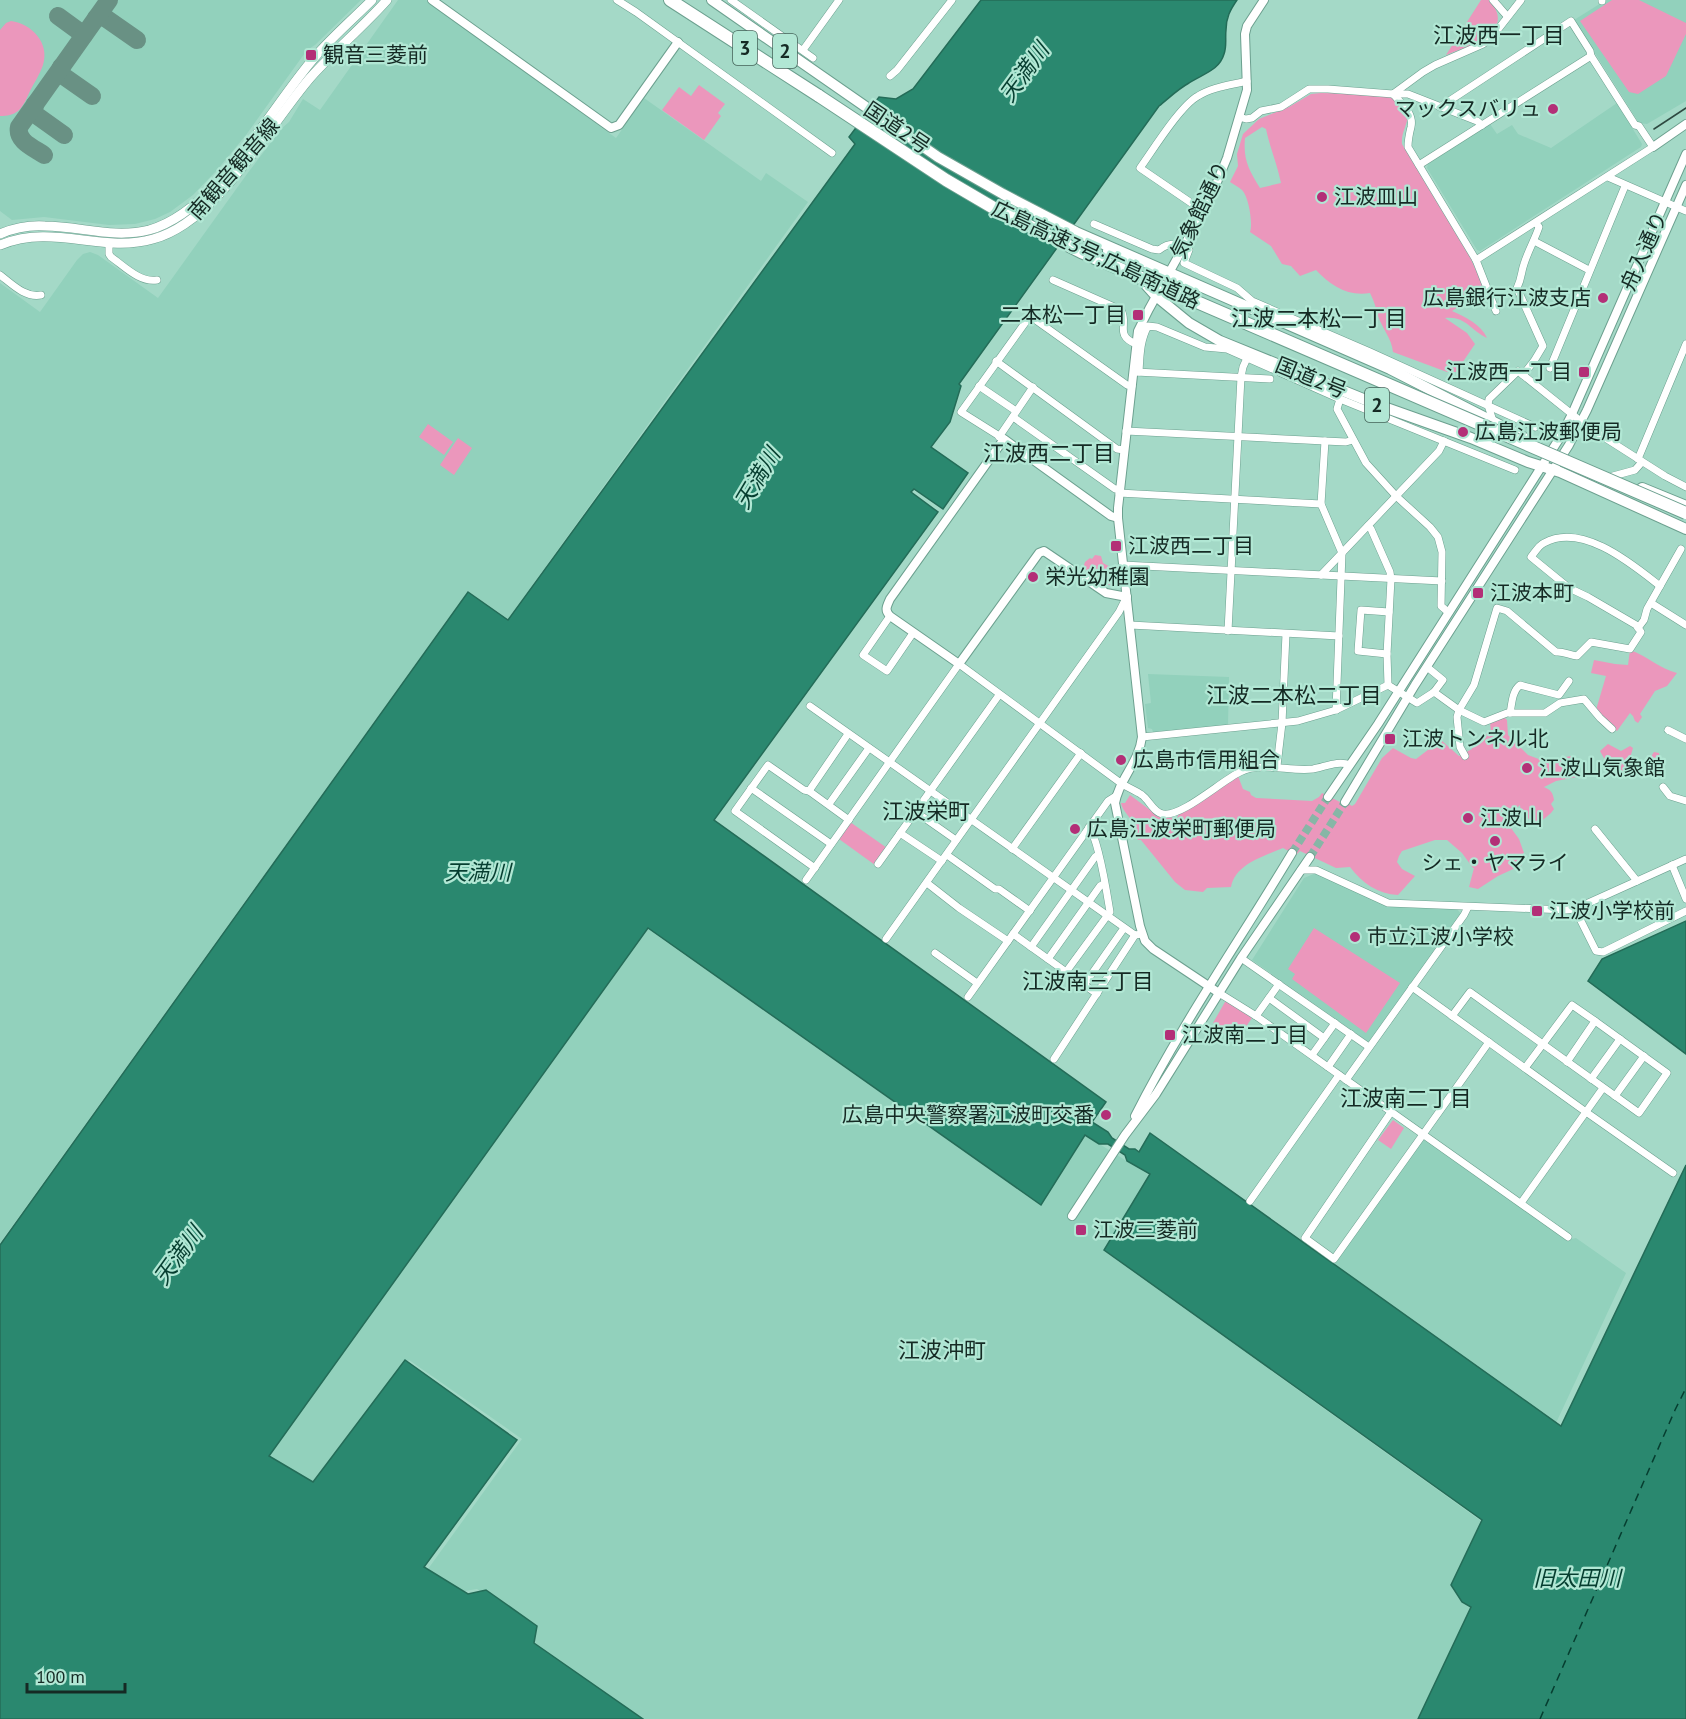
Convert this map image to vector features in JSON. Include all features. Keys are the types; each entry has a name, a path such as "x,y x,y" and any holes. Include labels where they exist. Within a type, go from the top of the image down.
{"highway":[{"name":"3","path":"670,0 819,96"},
{"name":"3","path":"685,0 819,96"},
{"name":"国道2号","path":"712,0 938,157 1076,232 1169,273 1293,323 1390,369 1557,454 1686,506"},
{"name":"広島高速3号;広島南道路","path":"819,96 946,180 1062,243 1686,513"},
{"name":"国道2号","path":"1093,240 1130,267 1156,296 1189,323 1248,356 1548,468 1686,529"}],"main road":[{"name":"南観音観音線","path":"0,234 20,228 44,226 103,233 134,233 156,228 177,218 219,181 313,58 372,0"},
{"name":"南観音観音線","path":"0,245 26,237 46,236 109,243 134,243 154,239 180,228 197,216 237,172 313,75 387,0"}],"street":[{"path":"432,0 611,128 619,125 678,42"},
{"path":"617,0 832,153"},
{"path":"731,0 813,58"},
{"path":"802,50 839,0"},
{"path":"890,76 952,0"},
{"name":"気象館通り","path":"1142,737 1118,518 1126,431 1136,372 1138,331 1210,199 1227,158 1246,90 1245,34 1247,26 1264,0"},
{"path":"1493,0 1507,16"},
{"path":"1393,94 1435,65 1483,44 1492,37 1521,0"},
{"path":"1440,107 1571,21 1590,51 1590,56 1635,125 1639,126 1653,147"},
{"path":"1419,165 1590,56"},
{"path":"1203,211 1140,168 1186,105 1208,91 1247,81"},
{"path":"1239,117 1251,118 1261,111 1281,107 1309,89 1328,89 1408,94 1482,125"},
{"path":"1393,94 1411,115 1408,147 1476,260 1496,311"},
{"path":"1476,260 1608,177 1686,124"},
{"name":"舟入通り","path":"1557,454 1572,414 1686,154"},
{"path":"1608,177 1624,186 1686,211"},
{"name":"舟入通り","path":"1557,454 1581,422 1686,185"},
{"path":"1550,368 1624,186"},
{"path":"1523,375 1543,346 1517,288 1522,276 1523,265 1539,227 1536,223"},
{"path":"1094,224 1152,249 1159,250 1167,244 1183,247 1189,250 1184,263 1237,288 1252,301 1293,323 1535,427"},
{"path":"1534,241 1589,270"},
{"path":"109,243 111,257 142,279 157,280"},
{"path":"0,275 26,294 41,295"},
{"path":"1053,280 1121,310 1124,315 1122,331 1124,336 1128,341 1136,344"},
{"path":"1118,518 1111,516 1002,438 961,412 1030,316 1127,385 1132,386"},
{"path":"1270,379 1136,372 1144,332 1148,326 1157,327 1205,347 1227,349 1248,356 1340,399 1515,470"},
{"path":"1613,476 1635,470 1686,344"},
{"path":"1228,630 1241,377 1248,356"},
{"path":"996,361 1117,449 1124,450"},
{"path":"1493,422 1488,405 1489,399 1518,371 1581,422 1686,487"},
{"path":"979,386 1120,491 1321,504"},
{"path":"1033,387 1002,438 890,599 886,608 887,613 1122,784 1143,796 1155,810 1163,814 1195,803 1238,773 1247,770 1277,766 1298,770 1339,763 1350,765"},
{"path":"1340,399 1337,409 1366,463 1438,537 1442,552 1441,606 1448,612"},
{"path":"1126,431 1346,442 1353,440"},
{"path":"1454,445 1471,438"},
{"path":"1325,441 1321,504 1342,554 1336,710"},
{"path":"1321,575 1439,451 1444,441"},
{"path":"1345,802 1557,454"},
{"path":"1328,797 1448,612 1548,468"},
{"path":"1368,526 1390,572 1391,579 1387,654 1388,685"},
{"path":"1465,756 1460,747 1457,717 1474,685 1497,608 1507,611 1556,652 1561,651 1567,655 1577,656 1591,642 1630,649 1641,632 1636,626 1569,588 1531,557 1542,543 1558,538 1586,540 1618,554 1660,586"},
{"path":"1638,628 1681,549"},
{"path":"806,880 1039,553 1044,551 1106,593 1127,597 1119,612 886,939"},
{"path":"1123,565 1442,581"},
{"path":"1651,603 1686,625"},
{"path":"1387,654 1358,651 1361,610 1389,612"},
{"path":"890,616 863,654 887,671 913,633"},
{"path":"1130,625 1339,636"},
{"path":"1277,766 1286,634"},
{"path":"1388,685 1417,703 1434,692 1443,680 1427,667"},
{"path":"1510,713 1515,689 1518,686 1559,695 1569,681"},
{"path":"1054,1059 1138,935 1115,803 1116,796 1136,760 1142,737 1298,721 1336,710 1388,685"},
{"path":"1434,692 1459,710 1485,722 1510,713 1545,712 1560,703 1584,699 1612,729"},
{"path":"878,864 999,695"},
{"path":"810,706 1071,891 1124,928 1138,935 1153,949 1256,1016 1568,1237"},
{"path":"1668,730 1686,739"},
{"path":"809,790 848,734"},
{"path":"829,804 869,748"},
{"path":"1012,849 1081,753"},
{"path":"815,868 735,811 751,788 768,765 804,790 809,790 849,820"},
{"path":"1663,787 1670,796 1686,801"},
{"path":"751,788 831,844"},
{"path":"968,997 1108,801 1116,796"},
{"path":"916,812 956,840"},
{"path":"1066,972 1110,912 1098,855 1089,827"},
{"path":"1595,829 1637,881"},
{"path":"900,833 994,889 999,889 1030,911"},
{"path":"1120,1142 1209,986 1292,853"},
{"path":"1031,946 1098,855"},
{"path":"1072,1216 1120,1142 1156,1094 1270,913 1310,857"},
{"path":"1301,870 1316,870 1388,903 1566,910 1575,909 1686,859"},
{"path":"1672,865 1683,885 1686,899"},
{"path":"927,883 1008,941"},
{"path":"1048,959 1100,886 1104,884"},
{"path":"1346,1080 1468,907"},
{"path":"1575,909 1596,951 1603,952 1686,911"},
{"path":"1084,985 1124,928"},
{"path":"1013,934 1097,994"},
{"path":"935,953 978,983"},
{"path":"1241,958 1369,1047"},
{"path":"1256,1016 1279,984"},
{"path":"1412,987 1673,1173"},
{"path":"1452,1016 1470,992 1543,1045 1591,1079 1614,1096 1639,1113 1667,1073 1572,1005 1543,1045 1526,1068"},
{"path":"1269,998 1324,1038"},
{"path":"1567,1062 1595,1021"},
{"path":"1312,1055 1335,1023"},
{"path":"1328,1067 1351,1034"},
{"path":"1591,1079 1620,1039"},
{"path":"1391,1112 1305,1238 1334,1259 1489,1042"},
{"path":"1614,1096 1644,1056"},
{"path":"1250,1202 1339,1075"},
{"path":"1521,1203 1603,1088"}],"shaded area":[{"path":"0,0 361,0 307,50 246,135 193,195 170,212 155,219 135,224 109,225 44,217 12,220 0,211"},
{"path":"398,0 426,0 616,138 644,98 761,181 766,173 808,202 508,619 468,591 0,1243 0,283 40,312 77,260 83,254 90,252 98,255 158,298 247,174 289,122 303,99 320,110"},
{"path":"1481,0 1489,0 1496,11 1498,21 1494,29 1477,42 1446,55"},
{"path":"1606,0 1686,0 1686,101 1647,124 1639,123 1574,20"},
{"path":"1612,0 1639,0 1686,23 1686,34 1666,76 1638,94 1629,92 1580,21"},
{"path":"11,21 32,30 41,42 44,57 40,72 22,107 14,113 0,116 0,30"},
{"path":"699,85 725,104 718,113 721,116 704,140 662,110 679,87 691,96"},
{"path":"1311,94 1365,94 1392,97 1408,115 1402,144 1470,257 1485,290 1452,311 1477,325 1487,338 1463,321 1445,318 1467,333 1475,344 1456,372 1447,372 1393,352 1370,293 1354,293 1340,289 1316,270 1300,276 1291,266 1282,264 1271,246 1250,232 1251,217 1247,198 1242,190 1230,182 1238,166 1237,154 1243,134 1259,119 1289,107","holes":["1262,127 1266,129 1281,183 1260,188 1248,164 1245,138"]},
{"path":"1617,103 1642,144 1641,147 1480,251 1477,250 1427,168 1428,164 1490,124 1497,134 1512,125 1518,134 1551,148"},
{"path":"428,424 453,442 444,455 419,437"},
{"path":"458,438 472,448 454,475 440,465"},
{"path":"1095,555 1101,556 1103,563 1114,569 1115,579 1112,585 1083,568 1085,562"},
{"path":"1630,650 1677,673 1667,686 1655,691 1640,714 1642,717 1638,723 1630,713 1617,731 1596,710 1606,676 1591,673 1594,660 1628,665"},
{"path":"1148,674 1229,677 1228,725 1153,732 1148,728 1145,704 1151,703"},
{"path":"1504,717 1507,720 1508,735 1528,755 1544,761 1571,756 1577,777 1556,781 1544,787 1552,794 1554,800 1551,804 1554,809 1538,824 1521,812 1520,805 1507,816 1508,824 1519,839 1524,853 1518,857 1522,865 1498,876 1478,889 1469,887 1474,868 1462,853 1447,840 1435,840 1402,851 1397,862 1402,869 1415,876 1398,895 1371,887 1350,867 1336,868 1300,851 1296,855 1283,848 1244,867 1238,872 1231,887 1207,888 1203,892 1185,890 1175,882 1141,840 1133,834 1132,823 1121,803 1125,803 1130,795 1163,817 1177,818 1180,811 1238,776 1243,789 1256,798 1312,801 1322,793 1352,806 1382,758 1393,748 1416,759 1441,740 1459,756 1472,749 1473,745 1482,740 1487,733 1491,733 1490,722"},
{"path":"1608,744 1621,751 1630,746 1633,748 1630,758 1633,765 1639,768 1650,766 1650,758 1654,752 1659,753 1660,761 1653,767 1642,769 1627,777 1614,776 1600,751"},
{"path":"850,822 887,848 875,865 839,839"},
{"name":"市立江波小学校","path":"1316,873 1379,902 1457,909 1461,914 1369,1041 1252,960 1304,878"},
{"path":"1314,928 1400,983 1366,1033 1292,979 1295,974 1288,969"},
{"path":"648,929 1040,1205 1085,1135 1149,1175 1104,1251 1481,1521 1451,1585 1462,1602 1471,1606 1418,1719 636,1719 527,1640 490,1597 477,1589 459,1592 428,1569 522,1439 409,1360 316,1489 269,1456"},
{"path":"1228,1001 1252,1018 1236,1041 1214,1027 1216,1025 1213,1023 1225,1002"},
{"path":"1393,1120 1404,1128 1391,1149 1378,1140"},
{"path":"1424,1138 1567,1240 1576,1238 1626,1273 1556,1423 1333,1263 1420,1140"}],"water":[{"path":"981,0 1237,0 1230,11 1226,26 1226,45 1222,60 1210,72 1181,88 1159,106 959,384 961,386 950,422 931,447 968,473 943,509 914,489 911,492 938,512 714,820 1106,1102 1092,1122 1108,1132 1112,1138 1129,1149 1139,1152 1150,1133 1561,1426 1686,1165 1686,1719 1418,1719 1471,1607 1462,1602 1451,1585 1482,1520 1104,1250 1150,1174 1127,1161 1125,1155 1108,1144 1099,1144 1085,1135 1041,1205 648,928 269,1456 313,1482 405,1360 517,1440 424,1567 468,1594 486,1590 537,1626 534,1643 643,1719 0,1719 0,1245 468,592 508,620 855,144 849,137 879,97 896,99 913,89"},
{"path":"1686,921 1686,1054 1588,981 1602,959"}],"ferry route":[{"path":"1540,1719 1686,1388"}],"taxiway":[{"path":"44,155 23,140 19,127 109,0"},
{"path":"58,16 84,35"},
{"path":"96,18 104,17 137,40"},
{"path":"61,67 62,75 92,96"},
{"path":"35,104 36,115 64,135"}],"tunnel":[{"path":"1292,853 1328,797"},
{"path":"1310,857 1345,802"}],"tram line":[{"path":"1654,129 1686,108"}],"place":[{"name":"観音三菱前","path":"311,55"},
{"name":"マックスバリュ","path":"1553,109"},
{"name":"江波皿山","path":"1322,197"},
{"name":"広島銀行江波支店","path":"1603,298"},
{"name":"二本松一丁目","path":"1138,315"},
{"name":"江波西一丁目","path":"1584,372"},
{"name":"広島江波郵便局","path":"1463,432"},
{"name":"江波西二丁目","path":"1116,546"},
{"name":"栄光幼稚園","path":"1033,577"},
{"name":"江波本町","path":"1478,593"},
{"name":"江波トンネル北","path":"1390,739"},
{"name":"広島市信用組合","path":"1121,760"},
{"name":"江波山気象館","path":"1527,768"},
{"name":"江波山","path":"1468,818"},
{"name":"広島江波栄町郵便局","path":"1075,829"},
{"name":"シェ・ヤマライ","path":"1495,841"},
{"name":"江波小学校前","path":"1537,911"},
{"name":"市立江波小学校","path":"1355,937"},
{"name":"江波南二丁目","path":"1170,1035"},
{"name":"広島中央警察署江波町交番","path":"1106,1115"},
{"name":"江波三菱前","path":"1081,1230"}],"district":[{"name":"江波西一丁目","path":"1499,35"},
{"name":"江波二本松一丁目","path":"1319,318"},
{"name":"江波西二丁目","path":"1049,453"},
{"name":"江波二本松二丁目","path":"1294,695"},
{"name":"江波栄町","path":"926,811"},
{"name":"江波南三丁目","path":"1088,981"},
{"name":"江波南二丁目","path":"1406,1098"},
{"name":"江波沖町","path":"942,1350"}],"water label":[{"name":"天満川","path":"1024,72"},
{"name":"天満川","path":"757,478"},
{"name":"天満川","path":"478,872"},
{"name":"天満川","path":"178,1255"},
{"name":"旧太田川","path":"1577,1578"}]}
